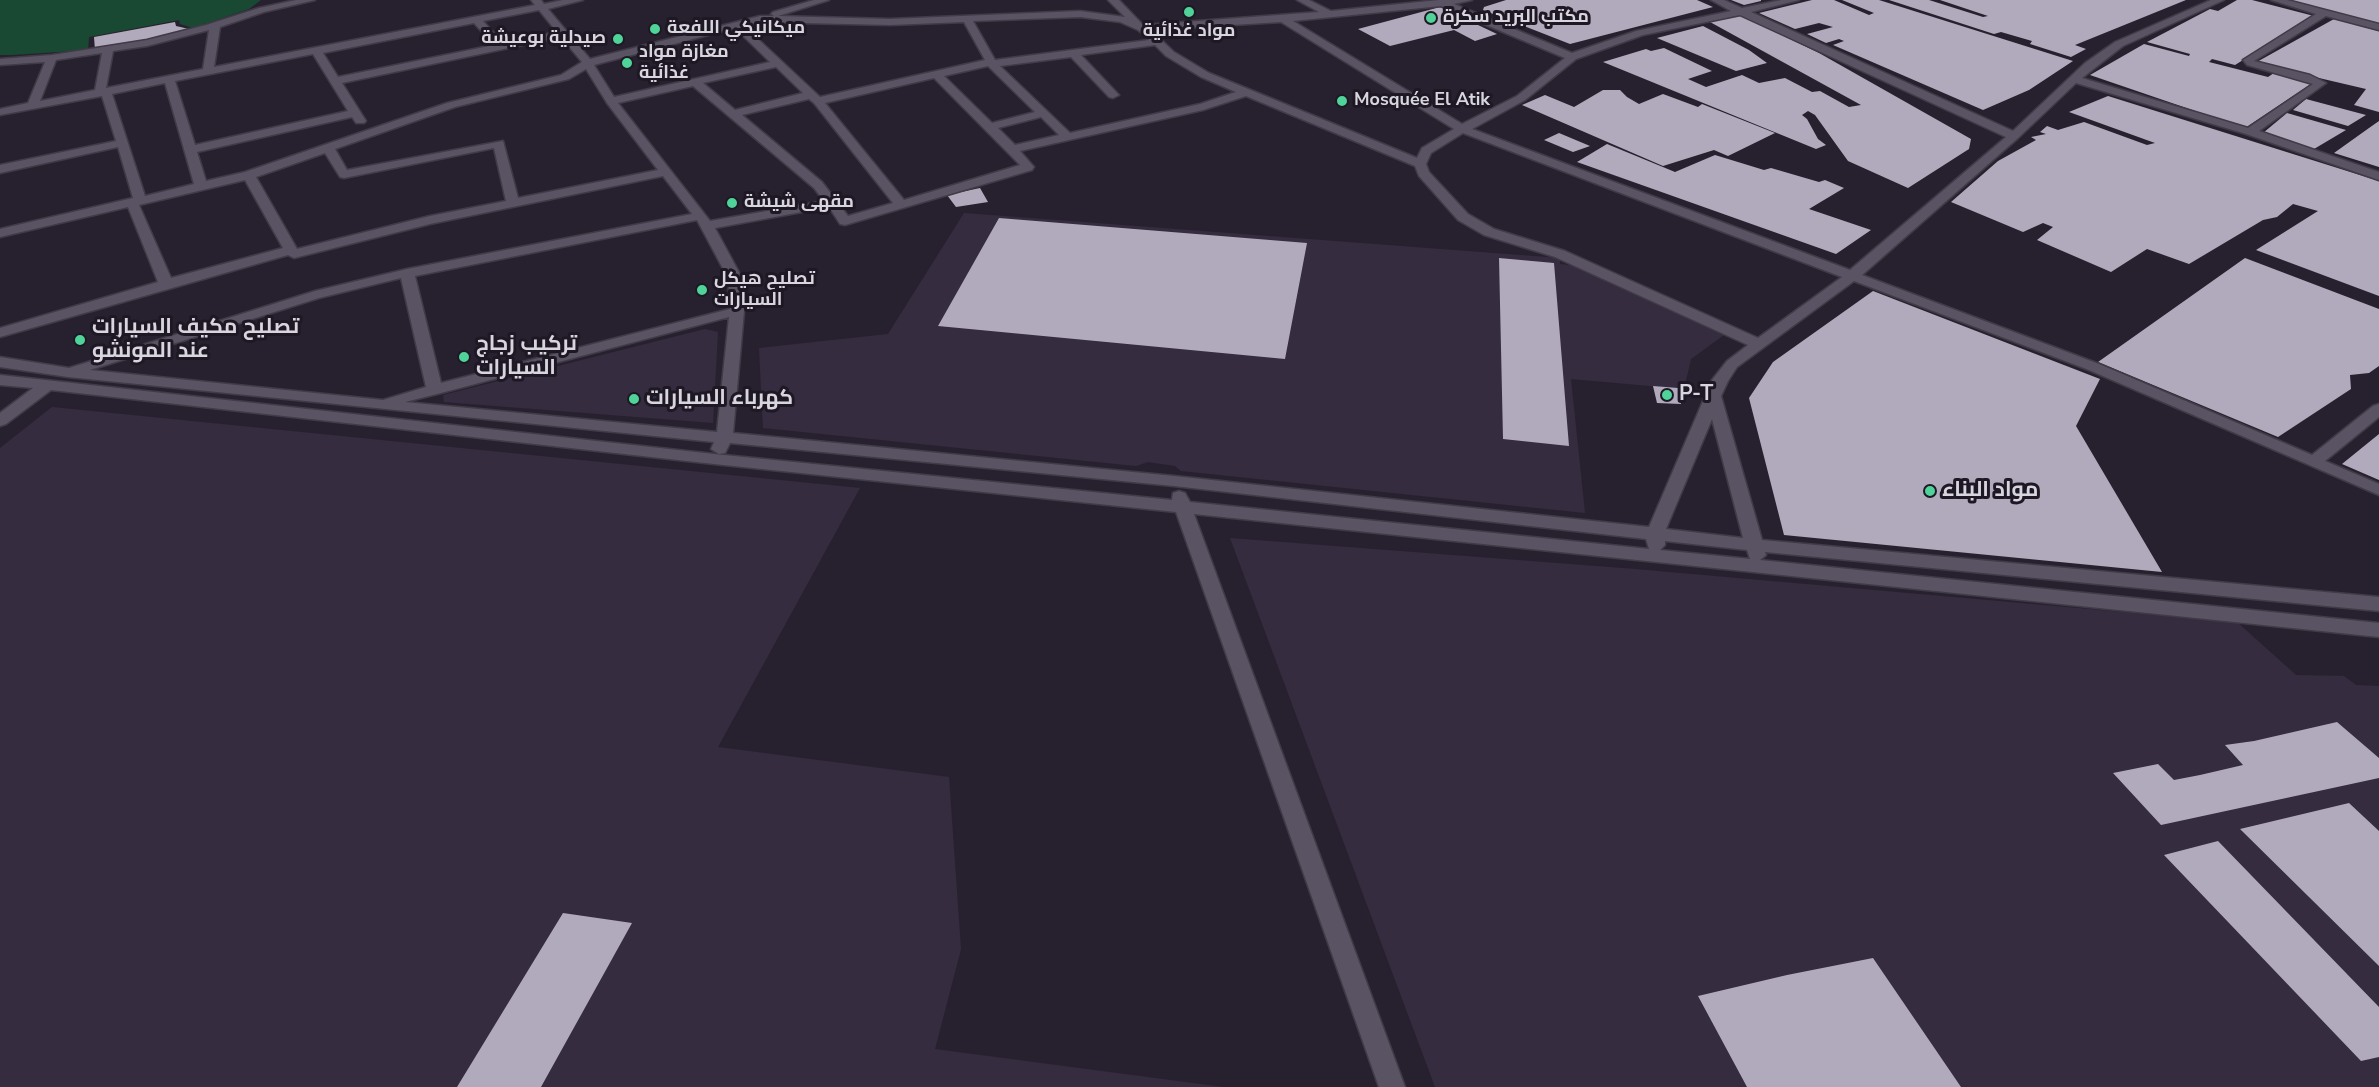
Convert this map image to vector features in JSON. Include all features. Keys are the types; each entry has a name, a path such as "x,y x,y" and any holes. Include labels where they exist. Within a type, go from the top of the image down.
{"street":[{"path":"0,62 108,50 179,36 215,26 265,5 310,0"},
{"path":"0,112 476,19 539,3 578,0"},
{"path":"1113,0 1185,64 1244,93 1420,164"},
{"path":"1302,0 1331,15"},
{"path":"760,19 890,22 1080,14 1122,19 1141,26 1283,19 1467,0"},
{"path":"1716,0 2014,136"},
{"path":"1758,344 1560,254 1489,231 1462,217 1423,173 1420,164 1426,151 1443,139 1521,98 1572,57 1640,33 1794,0"},
{"path":"2276,0 2379,27"},
{"path":"0,232 249,175 450,105 565,77 588,63 760,19 817,1"},
{"path":"1658,556 1655,534 1713,394 1732,364 1852,276 2014,136 2089,65 2119,44 2212,1"},
{"path":"539,3 588,63 612,101 703,220 735,278 737,311 724,438 714,459"},
{"path":"1445,4 1572,57"},
{"path":"2250,132 2321,83 2306,76 2251,63 2248,60 2324,13"},
{"path":"476,19 501,47"},
{"path":"966,19 992,63 1068,137"},
{"path":"1283,19 1462,129 2094,367 2379,490"},
{"path":"737,25 814,98 901,204"},
{"path":"208,71 215,26"},
{"path":"335,81 563,34"},
{"path":"733,114 992,63 1158,42"},
{"path":"108,50 103,92 122,144 136,201 166,284"},
{"path":"315,50 369,135"},
{"path":"1074,54 1113,95"},
{"path":"33,105 52,58"},
{"path":"612,101 779,63"},
{"path":"695,82 818,185 845,221 1028,167 936,74"},
{"path":"169,79 201,186"},
{"path":"2074,79 2250,132 2379,176"},
{"path":"1012,149 1203,107 1244,93"},
{"path":"190,150 355,113"},
{"path":"990,128 1043,113"},
{"path":"0,169 122,144"},
{"path":"329,149 344,174 499,144 513,202"},
{"path":"249,175 294,254 430,220 668,172"},
{"path":"0,421 68,372 315,295 407,273 703,220 832,203"},
{"path":"0,333 291,250"},
{"path":"407,273 435,390"},
{"path":"377,404 737,311"},
{"path":"0,362 68,372 377,404 1174,481 1754,545 2379,604"},
{"path":"0,380 46,387 714,459 2379,630"},
{"path":"1713,394 1760,566"},
{"path":"2313,462 2379,409"},
{"path":"1174,481 1392,1087"}],"shaded area":[{"path":"964,213 1560,258 1560,264 1577,266 1724,335 1691,359 1684,389 1571,379 1585,513 1181,471 1175,466 1148,462 1136,466 763,428 759,348 888,334"},
{"path":"705,329 718,332 713,423 444,402 443,395"},
{"path":"52,407 860,488 718,747 949,777 961,949 935,1049 1223,1087 0,1087 0,448"},
{"path":"1230,538 1635,569 2237,622 2296,675 2344,676 2356,685 2379,686 2379,1087 1435,1087"}],"green space":[{"path":"0,0 261,0 249,9 193,28 180,24 179,20 89,37 88,50 0,55"}],"building":[{"path":"1506,0 1697,0 1713,7 1570,44 1483,10 1484,7"},
{"path":"1731,0 1761,0 1761,1 1744,5"},
{"path":"1812,0 1834,0 1869,15 1874,13 1842,0 1879,0 2073,61 2029,90 1983,110 1833,45 1844,41 1839,39 1826,43 1807,34 1833,27 1819,23 1795,29 1759,13"},
{"path":"1889,0 1929,0 1983,17 1988,16 1940,0 2186,0 2075,45 2086,49 2071,57 2030,44 2032,41 2001,32 1994,34"},
{"path":"2237,0 2252,0 2314,16 2235,65 2212,59 2209,62 2268,77 2274,73 2311,84 2245,128 2090,75 2144,44 2189,56 2190,54 2147,42 2210,9 2218,11"},
{"path":"2282,0 2379,0 2379,26"},
{"name":"مكتب البريد سكرة","path":"1440,7 1497,34 1475,41 1454,30 1390,46 1358,29"},
{"path":"1740,15 1819,53 1971,139 1969,149 1908,188 1848,161 1815,115 1808,111 1802,115 1807,119 1818,139 1826,145 1816,149 1603,62 1646,49 1651,51 1664,48 1712,71 1688,79 1706,87 1742,75 1759,83 1785,78 1812,92 1820,91 1849,107 1861,105 1710,22"},
{"path":"2334,19 2379,31 2379,112 2354,105 2366,89 2255,63"},
{"path":"175,22 176,26 189,29 163,37 95,50 94,37"},
{"path":"1703,26 1749,50 1767,63 1736,71 1657,38"},
{"path":"1603,90 1620,90 1639,104 1663,94 1698,107 1702,104 1775,133 1728,156 1714,150 1663,166 1522,105 1545,95 1574,107"},
{"path":"2108,96 2379,181 2379,296 2256,250 2318,211 2293,204 2277,217 2263,220 2189,264 2147,249 2111,272 2037,240 2053,227 2043,223 2023,232 1951,202 1998,161 2036,140 2031,137 2046,134 2040,132 2047,126 2058,130 2084,122 2147,145 2155,143 2069,112"},
{"path":"2306,99 2366,115 2348,126 2293,110"},
{"path":"2287,113 2346,130 2314,149 2263,133"},
{"path":"2379,121 2379,167 2334,153 2369,128"},
{"path":"1559,133 1590,146 1573,152 1544,140"},
{"path":"1607,144 1675,172 1715,155 1764,170 1771,168 1819,182 1825,180 1844,188 1809,209 1871,230 1836,254 1577,162"},
{"path":"980,188 988,202 956,207 947,195"},
{"path":"999,218 1307,243 1285,359 938,326"},
{"path":"1499,258 1554,263 1569,446 1503,439"},
{"path":"2245,258 2379,309 2379,366 2369,373 2350,375 2351,389 2278,437 2098,362"},
{"path":"1873,291 2100,379 2076,426 2162,572 1784,535 1749,398 1773,362"},
{"name":"P-T","path":"1653,386 1678,388 1681,404 1657,403"},
{"path":"2379,434 2379,480 2342,464"},
{"path":"2337,722 2379,758 2379,778 2161,825 2113,773 2158,764 2174,780 2200,775 2243,765 2225,745 2254,741"},
{"path":"2349,803 2379,831 2379,966 2240,829"},
{"path":"2218,841 2379,1007 2379,1057 2361,1061 2164,855"},
{"path":"563,913 632,923 541,1087 457,1087"},
{"path":"1873,958 1961,1087 1747,1087 1698,996"}],"place":[{"name":"مواد غذائية","path":"1189,12"},
{"name":"مكتب البريد سكرة","path":"1431,18"},
{"name":"ميكانيكي اللفعة","path":"655,29"},
{"name":"صيدلية بوعيشة","path":"618,39"},
{"name":"مغازة مواد غذائية","path":"627,63"},
{"name":"Mosquée El Atik","path":"1342,101"},
{"name":"مقهى شيشة","path":"732,203"},
{"name":"تصليح هيكل السيارات","path":"702,290"},
{"name":"تصليح مكيف السيارات عند المونشو","path":"80,340"},
{"name":"تركيب زجاج السيارات","path":"464,357"},
{"name":"P-T","path":"1667,395"},
{"name":"كهرباء السيارات","path":"634,399"},
{"name":"مواد البناء","path":"1930,491"}]}
